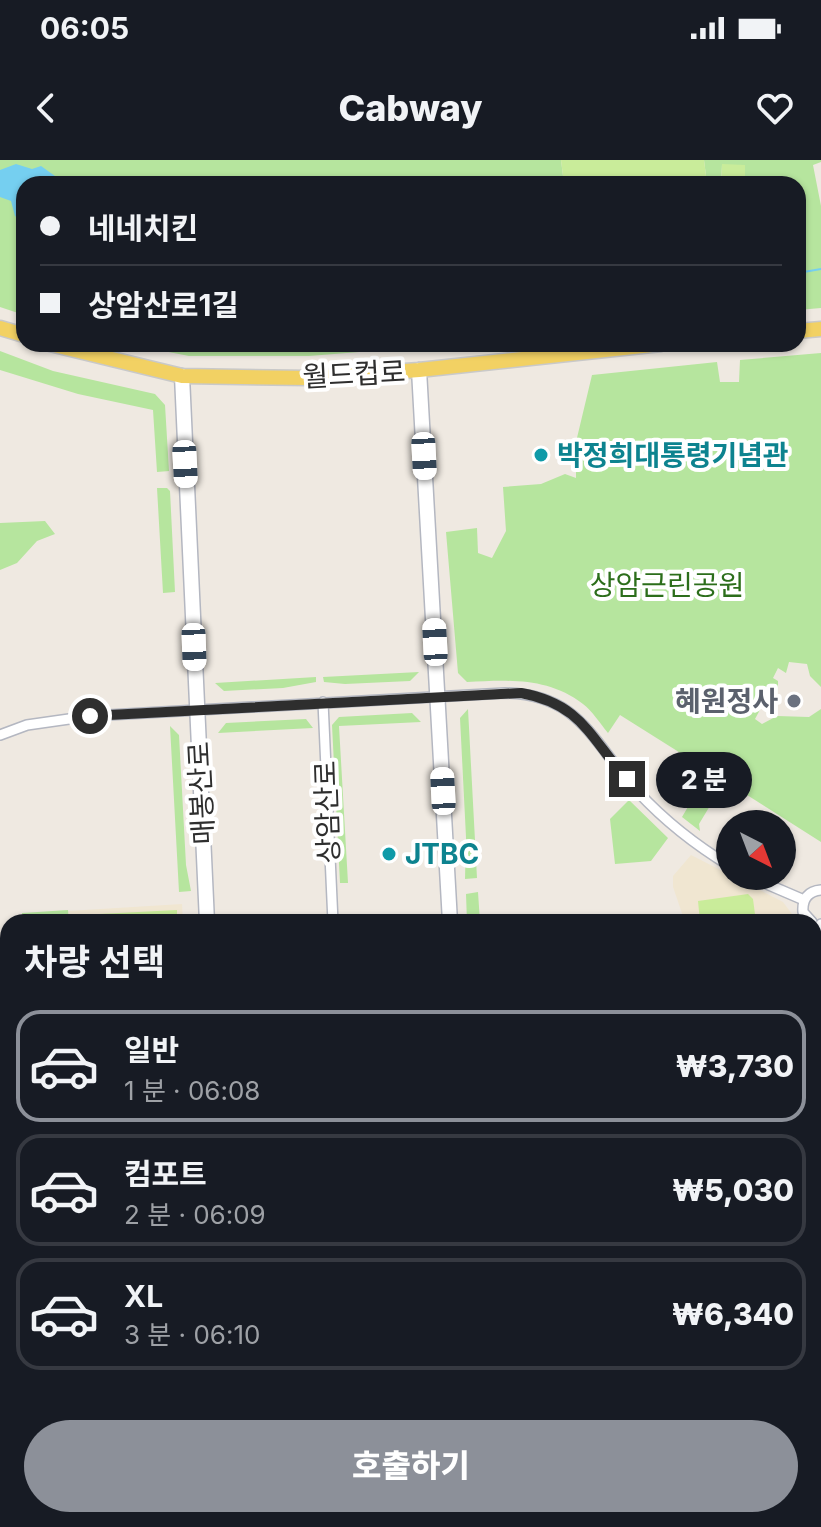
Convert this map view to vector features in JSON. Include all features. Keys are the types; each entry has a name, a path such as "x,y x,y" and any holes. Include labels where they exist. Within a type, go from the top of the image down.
{"main road":[{"name":"월드컵로","path":"83,352 182,376 309,378 587,352"},
{"path":"419,370 450,914"},
{"name":"매봉산로","path":"182,376 207,914"}],"street":[{"path":"0,735 52,720 196,709 521,693 566,708 592,734 614,766 661,815 716,856"},
{"name":"상암산로","path":"323,702 333,914"},
{"path":"781,890 804,900"},
{"path":"805,914 804,900 812,892 821,890"}],"shaded area":[{"path":"691,855 716,868 716,890 760,890 783,902 792,914 682,914 673,887 673,876"},
{"path":"182,904 183,914 68,914 68,911"}],"green space":[{"path":"0,160 561,160 563,176 16,176 16,312 0,307"},
{"path":"561,160 704,160 706,176 563,176"},
{"path":"704,160 821,160 813,165 821,206 821,308 806,309 806,176 745,176 745,165 722,165 721,176 706,176"},
{"path":"722,164 745,165 745,176 721,176"},
{"path":"0,351 53,371 155,394 165,405 169,471 157,472 153,410 78,394 0,370"},
{"path":"169,352 359,352 309,356 189,356"},
{"name":"상암근린공원","path":"821,353 821,687 810,676 807,664 789,662 786,673 778,668 773,678 778,681 778,697 762,706 755,719 762,724 777,716 809,717 821,709 821,842 796,826 796,810 771,810 725,781 699,824 700,831 682,817 709,771 620,715 608,733 583,704 556,689 527,682 467,682 458,673 446,532 477,528 478,553 492,558 506,531 503,487 541,484 565,474 576,478 576,442 592,375 717,362 720,382 739,382 740,360"},
{"path":"157,488 170,491 175,592 163,593"},
{"path":"45,521 55,534 37,541 17,563 0,570 0,523"},
{"path":"419,672 410,681 345,684 324,682 323,677"},
{"path":"316,677 316,682 283,688 224,691 215,683"},
{"path":"468,709 477,878 465,879 460,718"},
{"path":"412,713 421,722 339,726 348,883 340,883 332,725 339,717"},
{"path":"306,719 313,728 218,733 226,723"},
{"path":"170,726 179,735 186,865 191,891 179,892"},
{"path":"629,800 668,838 651,861 615,864 610,819"},
{"path":"478,892 479,914 467,914 466,894"},
{"path":"748,894 753,899 755,914 699,914 698,901"},
{"path":"68,910 68,914 22,914"},
{"path":"177,910 177,914 99,914"}],"water":[{"path":"16,164 32,169 41,166 55,176 16,176 16,217 11,201 0,197 0,170"}],"waterway":[{"path":"806,272 821,269"}],"place":[{"name":"박정희대통령기념관","path":"541,455"},
{"name":"혜원정사","path":"794,701"},
{"name":"JTBC","path":"389,854"}],"route":[{"path":"90,716 521,693 566,708 580,720 627,779"}]}
